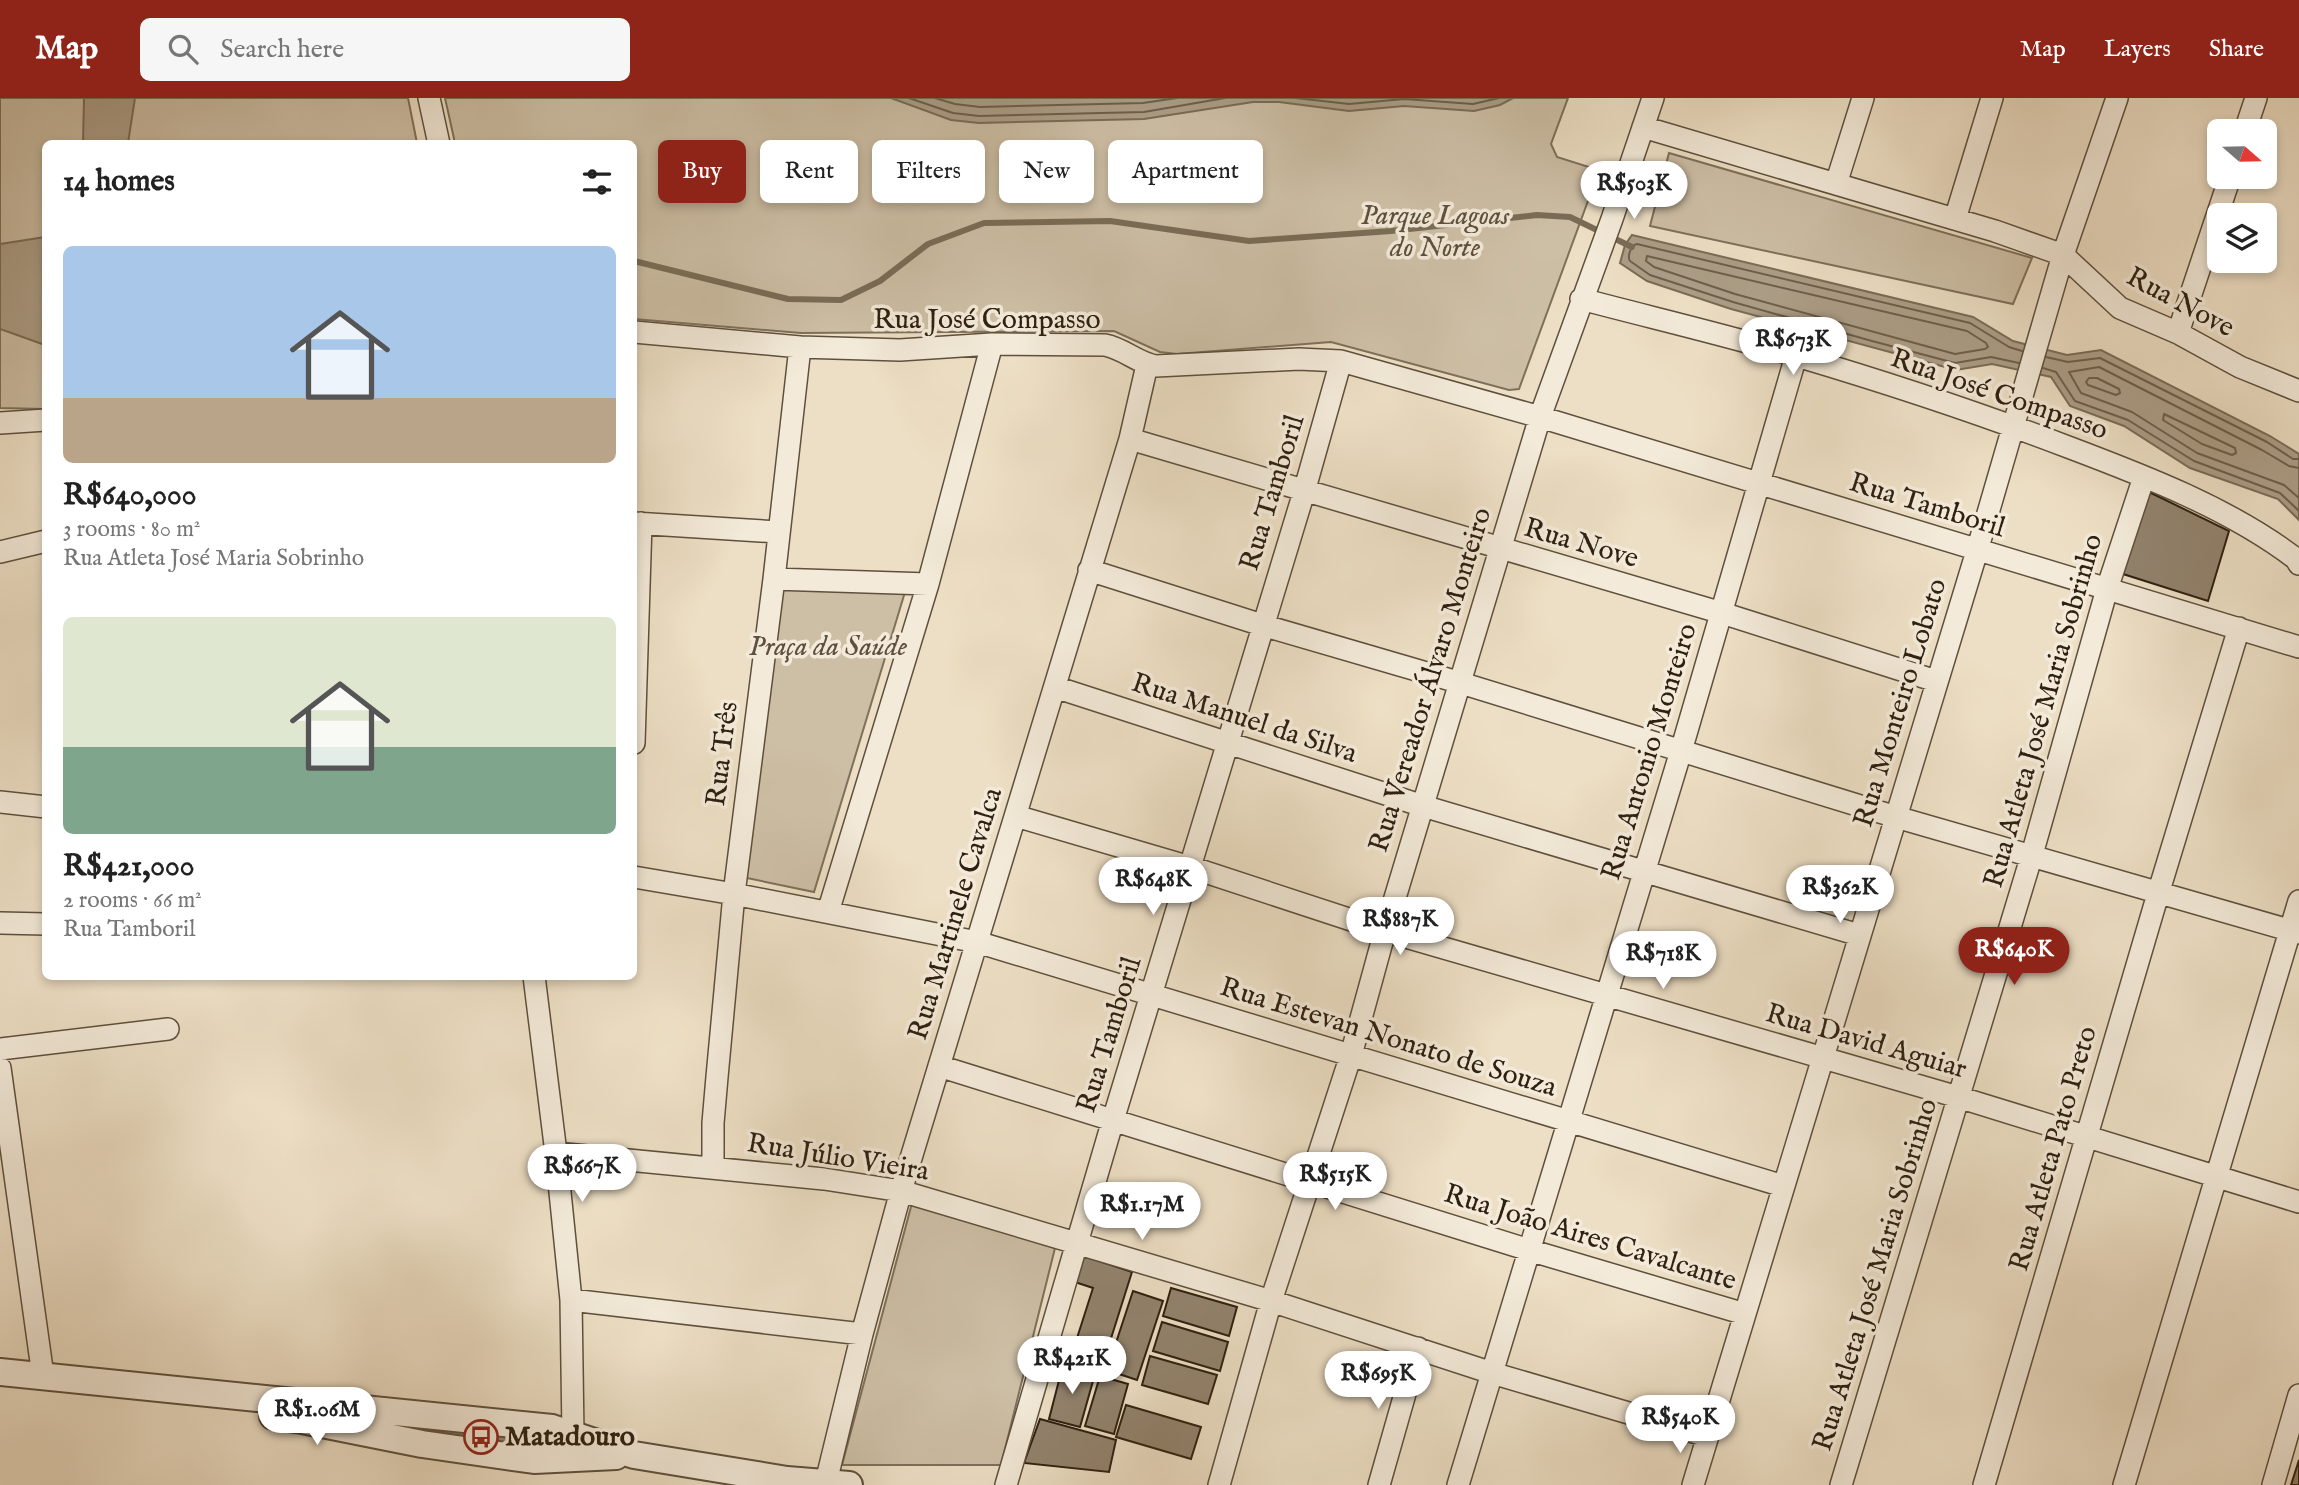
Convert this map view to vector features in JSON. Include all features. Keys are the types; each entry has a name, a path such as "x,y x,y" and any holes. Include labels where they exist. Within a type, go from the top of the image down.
{"street":[{"path":"429,98 438,140"},
{"name":"Rua Vereador Álvaro Monteiro","path":"1219,1485 1271,1301 1350,1055 1540,416 1653,98"},
{"path":"1836,184 1863,98"},
{"path":"1955,219 1992,98"},
{"name":"Rua Monteiro Lobato","path":"1693,1485 1977,551 2063,256 2117,98"},
{"path":"2249,119 2256,98"},
{"name":"Rua Nove","path":"1643,127 1955,219 2063,256 2120,308 2178,333 2240,367 2299,391"},
{"path":"2178,333 2226,189"},
{"name":"Rua José Compasso","path":"1581,299 1796,356 2013,426 2144,477 2260,534 2296,559 2299,564"},
{"name":"Rua José Compasso","path":"637,331 800,347 900,351 992,344 1105,345 1120,348 1147,365"},
{"path":"828,912 928,584 992,344"},
{"name":"Rua Três","path":"713,1168 714,1111 734,894 800,347"},
{"name":"Rua Antonio Monteiro","path":"1458,1485 1681,751 1796,356"},
{"path":"1147,365 1299,359 1341,361 1540,416"},
{"name":"Rua Tamboril","path":"1006,1485 1341,361"},
{"name":"Rua Martinele Cavalca","path":"838,1484 862,1334 901,1191 1130,439 1147,365"},
{"name":"Rua Tamboril","path":"1540,416 2299,648"},
{"path":"0,423 42,420"},
{"name":"Rua Nove","path":"1130,439 1500,550 1722,613 1936,681"},
{"name":"Rua Atleta José Maria Sobrinho","path":"1841,1485 2031,858 2106,589 2144,477"},
{"path":"637,523 778,532"},
{"path":"0,552 42,542"},
{"path":"1089,570 2031,858 2294,931"},
{"path":"774,579 928,584"},
{"name":"Rua Atleta Pato Preto","path":"1984,1485 2239,628"},
{"name":"Rua Manuel da Silva","path":"1055,687 1423,806 1859,935"},
{"path":"0,802 42,807"},
{"name":"Rua David Aguiar","path":"1016,816 1190,867 1385,931 1958,1097 2299,1202"},
{"name":"Rua Estevan Nonato de Souza","path":"637,878 977,942 1783,1186"},
{"path":"2123,1485 2294,931 2299,901"},
{"path":"0,923 42,924"},
{"path":"534,980 571,1300 573,1435"},
{"path":"0,1049 168,1029"},
{"name":"Rua João Aires Cavalcante","path":"939,1066 1529,1250 1745,1314"},
{"path":"0,1068 43,1376"},
{"name":"Rua Júlio Vieira","path":"556,1153 824,1179 901,1191 1271,1301 1492,1373 1707,1436"},
{"path":"571,1300 862,1334"},
{"path":"1379,1485 1418,1348"},
{"path":"0,1372 552,1428 634,1455 786,1482 838,1484"},
{"path":"0,1389 134,1400 302,1420 422,1444 534,1460 634,1455"},
{"path":"2273,1485 2299,1396"}],"green space":[{"path":"0,98 408,98 416,140 42,140 42,409 0,408"},
{"name":"Parque Lagoas do Norte","path":"445,98 1568,98 1551,144 1557,157 1589,167 1596,179 1519,389 1509,390 1331,342 1177,354 1160,352 1114,331 801,333 637,319 637,140 454,140"},
{"path":"1669,153 2032,258 2013,304 1650,226"},
{"name":"Praça da Saúde","path":"779,585 905,592 814,892 742,877"},
{"path":"912,1203 1055,1248 1001,1465 842,1465"}],"water":[{"path":"84,98 135,98 128,140 83,140"},
{"path":"891,98 1513,98 1500,105 1474,111 1404,106 1349,111 1279,102 1253,102 1144,119 979,123 951,120"},
{"path":"1632,235 1973,317 2013,341 2067,355 2101,350 2270,436 2299,454 2299,520 2278,499 2190,468 2124,426 2070,406 2051,377 1992,364 1956,370 1731,309 1647,281 1620,263 1625,245"},
{"path":"42,238 42,344 0,329 0,244"}],"building":[{"path":"2147,491 2229,531 2208,601 2123,574"},
{"path":"1084,1256 1132,1272 1101,1370 1070,1360 1093,1288 1075,1282"},
{"path":"1171,1288 1237,1307 1229,1336 1163,1316"},
{"path":"1133,1291 1163,1301 1137,1380 1107,1370"},
{"path":"1162,1322 1228,1342 1220,1371 1153,1351"},
{"path":"1150,1356 1217,1375 1208,1404 1142,1385"},
{"path":"1063,1365 1095,1374 1080,1427 1049,1419"},
{"path":"1100,1376 1128,1384 1114,1434 1085,1426"},
{"path":"1126,1405 1201,1427 1191,1459 1116,1437"},
{"name":"Matadouro","path":"435,1419 530,1431 527,1455 431,1442"},
{"path":"1040,1419 1116,1440 1109,1472 1024,1463"},
{"path":"2299,1460 2299,1485 2291,1485"}],"waterway":[{"path":"637,262 788,299 841,300 880,281 928,244 984,223 1110,221 1249,241 1391,231 1537,215 1570,217 1632,247"}],"place":[{"name":"Matadouro","path":"481,1437"}]}
